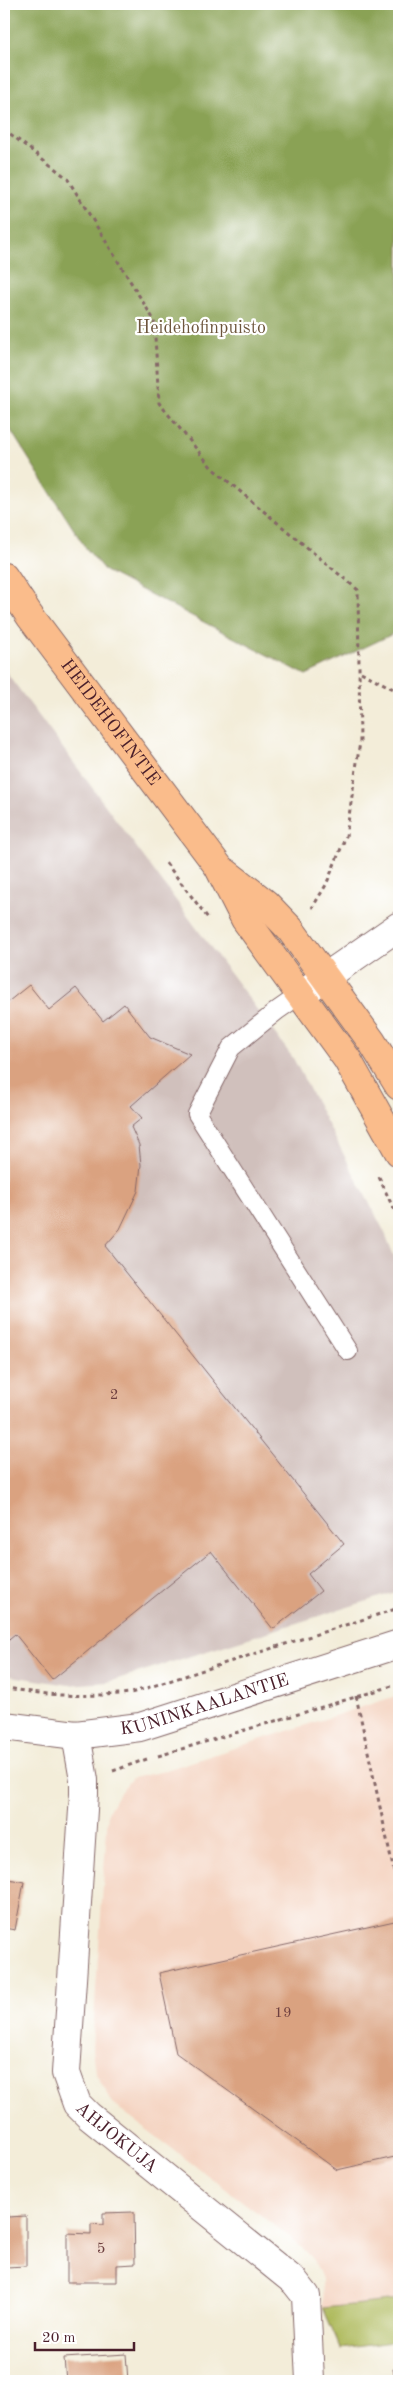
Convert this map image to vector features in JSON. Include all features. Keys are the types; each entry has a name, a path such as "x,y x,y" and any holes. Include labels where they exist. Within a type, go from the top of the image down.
{"main road":[{"name":"HEIDEHOFINTIE","path":"4,577 30,616 218,866 245,919 347,1059 399,1152"},
{"name":"HEIDEHOFINTIE","path":"218,866 265,903 290,929 326,976 372,1042 399,1086"}],"street":[{"path":"301,994 399,926"},
{"name":"KUNINKAALANTIE","path":"4,1726 76,1735 140,1728 399,1644"},
{"name":"AHJOKUJA","path":"76,1735 84,1780 66,2073 77,2104 89,2116 295,2282 306,2296 310,2381"}],"lane":[{"path":"301,994 231,1048 197,1114 348,1351"}],"path":[{"path":"4,129 67,178 154,320 159,403 212,468 358,590 360,742 346,836 326,885 311,909"},
{"path":"360,672 399,692"},
{"path":"166,863 213,926"},
{"path":"4,1687 41,1695 87,1697 131,1693 399,1608"},
{"path":"84,1780 399,1684"},
{"path":"356,1696 399,1895"}],"shaded area":[{"path":"4,669 293,1058 385,1233 399,1269 399,1591 108,1682 69,1685 4,1675"},
{"path":"399,1695 399,2300 323,2308 322,2279 314,2260 299,2244 113,2104 95,2072 92,2049 108,1812 117,1796 132,1778 160,1772"}],"green space":[{"name":"Heidehofinpuisto","path":"4,4 399,4 399,631 306,675 105,571 85,547 13,434 4,418"},
{"path":"399,2300 399,2341 341,2349 323,2308"}],"building":[{"path":"29,985 49,1010 76,988 103,1021 124,1004 150,1037 190,1054 131,1106 142,1118 131,1127 139,1145 141,1165 138,1191 120,1229 105,1246 344,1544 308,1574 321,1591 273,1629 211,1551 52,1680 15,1634 4,1643 4,1005"},
{"path":"4,1878 24,1882 15,1930 4,1928"},
{"path":"399,1920 399,2156 337,2170 176,2053 159,1973"},
{"path":"4,2203 7,2203 8,2217 26,2216 26,2266 6,2267 4,2269"},
{"path":"134,2212 135,2264 117,2265 117,2282 67,2282 67,2233 91,2234 91,2224 103,2225 103,2213"},
{"path":"126,2354 128,2381 66,2381 64,2358"},
{"path":"399,2367 399,2381 395,2381 393,2369"}]}
